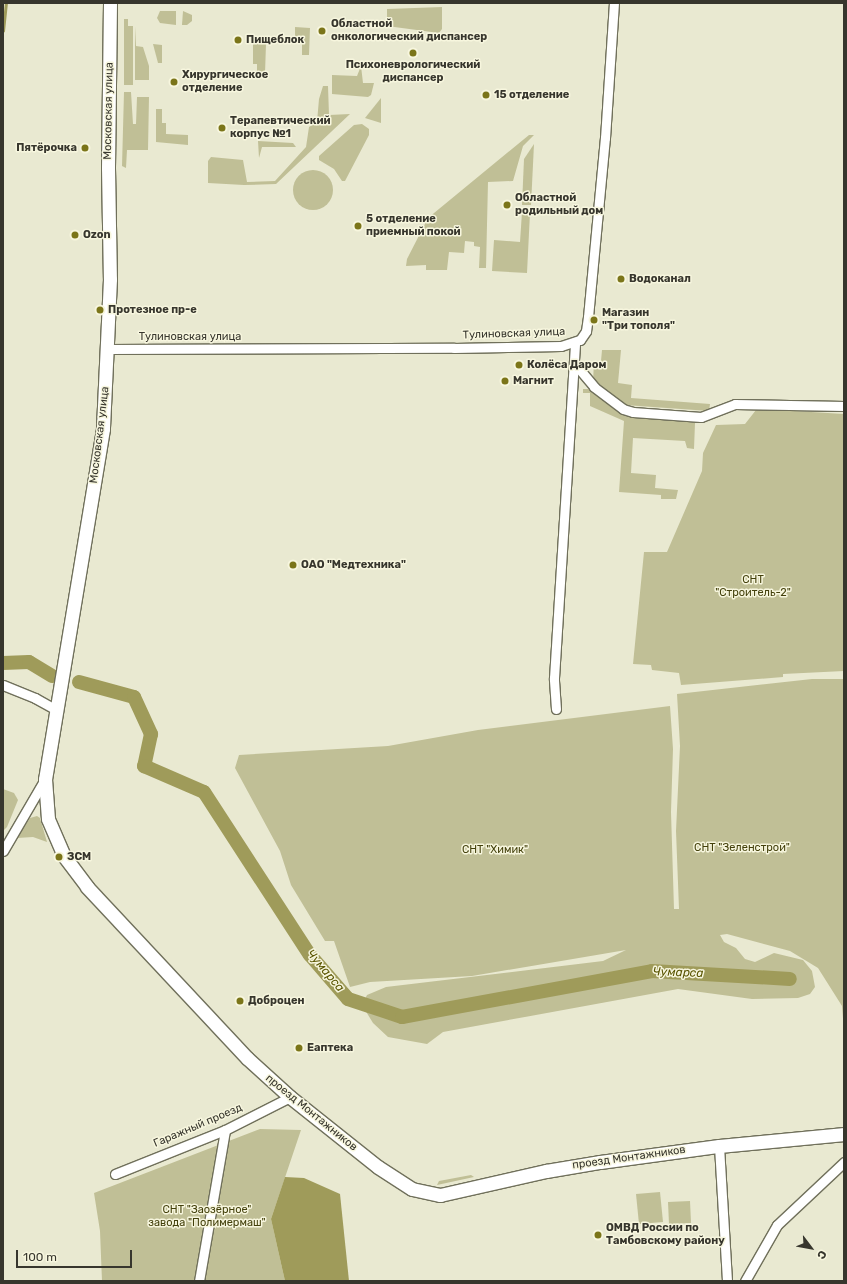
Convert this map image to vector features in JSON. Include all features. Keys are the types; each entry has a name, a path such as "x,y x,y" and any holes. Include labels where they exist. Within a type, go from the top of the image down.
{"main road":[{"name":"Московская улица","path":"45,778 58,711 103,429 108,349 110,3"},
{"name":"проезд Монтажников","path":"45,778 48,819 64,856 80,879 247,1058 290,1097 378,1166 412,1189 440,1195 546,1170 719,1146 844,1134"}],"street":[{"name":"Тулиновская улица","path":"108,349 454,348 562,346 575,342 584,335 588,317 605,138 614,3"},
{"path":"556,709 554,678 575,364 575,342"},
{"path":"575,364 594,387 623,409 633,412 701,417 735,404 844,406"},
{"path":"3,685 35,698 58,711"},
{"name":"Московская улица","path":"4,845 45,778"},
{"name":"Гаражный проезд","path":"115,1174 225,1130 290,1097"},
{"path":"198,1281 225,1130"},
{"path":"719,1146 727,1281"},
{"path":"745,1281 777,1225 844,1162"}],"green space":[{"path":"442,7 442,29 439,33 387,26 387,9"},
{"path":"160,11 176,11 176,25 160,23 157,18"},
{"path":"183,11 192,15 192,21 187,25 182,25"},
{"path":"124,19 128,19 128,26 133,26 133,85 124,85"},
{"path":"135,26 136,46 143,47 149,66 149,80 135,80"},
{"path":"295,27 310,28 309,55 302,55 302,39 295,38"},
{"path":"253,43 266,44 265,74 257,74 257,64 253,64"},
{"path":"153,44 162,45 162,63 158,63"},
{"path":"361,66 363,83 374,83 371,95 368,97 332,94 332,75 357,76"},
{"path":"323,86 328,86 329,115 350,114 276,184 244,185 208,183 208,161 211,157 243,160 247,182 275,181 306,147 309,127 317,122 319,99"},
{"path":"124,92 131,92 133,124 136,124 137,97 149,97 148,150 127,150 126,168 122,166"},
{"path":"381,98 381,123 365,118"},
{"path":"156,109 162,109 162,123 166,123 166,134 188,135 188,145 156,142"},
{"path":"362,124 369,129 369,135 345,181 342,181 334,169 319,160 319,156 354,125"},
{"path":"529,135 534,135 523,146 513,181 488,182 486,268 479,268 480,247 474,246 474,242 465,241 464,253 449,252 447,270 426,270 426,265 406,266 407,259 428,218"},
{"path":"258,141 293,143 296,147 262,147 259,158"},
{"path":"534,144 531,205 522,205 524,159"},
{"path":"317,170 324,173 330,179 333,190 332,198 324,207 317,210 309,210 302,207 294,198 293,186 296,179 305,171"},
{"path":"522,212 530,213 527,273 492,271 494,240 520,242"},
{"path":"602,350 621,350 618,383 632,385 631,398 710,404 709,411 625,405 593,382 594,361 601,361"},
{"path":"583,389 590,389 624,415 689,419 695,423 694,449 687,448 685,441 633,438 631,473 656,475 655,488 678,490 676,499 661,499 661,495 619,492 624,421 590,406 590,393 583,393"},
{"name":"СНТ \"Строитель-2\"","path":"761,409 844,414 844,671 783,674 783,677 681,685 679,673 652,670 651,665 633,664 644,552 667,552 702,471 703,453 716,425 745,424 756,410"},
{"path":"812,679 844,679 844,1031 842,1006 818,968 790,951 727,934 720,935 724,942 736,948 745,959 755,962 774,953 803,960 812,971 815,987 810,994 798,998 752,999 678,989 443,1032 427,1044 388,1037 373,1023 362,1005 367,995 386,987 603,961 626,950 472,976 370,982 350,987 334,941 325,941 291,885 280,851 235,768 239,755 388,746 478,730 670,706 673,749 671,812 674,909 679,909 676,831 680,746 677,694"},
{"path":"3,789 14,793 18,800 7,827 3,831"},
{"path":"37,816 40,818 47,842 33,837 17,838 30,818"},
{"name":"СНТ \"Заозёрное\" завода \"Полимермаш\"","path":"260,1129 301,1130 271,1219 285,1281 102,1281 100,1231 94,1193"},
{"path":"471,1175 474,1177 437,1185 439,1181"},
{"path":"660,1192 663,1222 639,1224 636,1194"},
{"path":"690,1201 691,1223 669,1224 668,1202"}],"shaded area":[{"path":"285,1177 304,1178 340,1194 349,1281 285,1281 271,1219"}],"waterway":[{"path":"3,31 6,3"},
{"name":"Чумарса","path":"3,663 29,662 52,676"},
{"name":"Чумарса","path":"79,682 134,697 151,734 144,766 204,792 310,955 348,999 402,1017 652,971 790,979"}],"place":[{"name":"Областной онкологический диспансер","path":"322,31"},
{"name":"Пищеблок","path":"238,40"},
{"name":"Психоневрологический диспансер","path":"413,53"},
{"name":"Хирургическое отделение","path":"174,82"},
{"name":"15 отделение","path":"486,95"},
{"name":"Терапевтический корпус №1","path":"222,128"},
{"name":"Пятёрочка","path":"85,148"},
{"name":"Областной родильный дом","path":"507,205"},
{"name":"5 отделение приемный покой","path":"358,226"},
{"name":"Ozon","path":"75,235"},
{"name":"Водоканал","path":"621,279"},
{"name":"Протезное пр-е","path":"100,310"},
{"name":"Магазин \"Три тополя\"","path":"594,320"},
{"name":"Колёса Даром","path":"519,365"},
{"name":"Магнит","path":"505,381"},
{"name":"ОАО \"Медтехника\"","path":"293,565"},
{"name":"ЗСМ","path":"59,857"},
{"name":"Доброцен","path":"240,1001"},
{"name":"Еаптека","path":"299,1048"},
{"name":"ОМВД России по Тамбовскому району","path":"598,1235"}],"park label":[{"name":"СНТ \"Зеленстрой\"","path":"742,848"},
{"name":"СНТ \"Химик\"","path":"495,850"}]}
